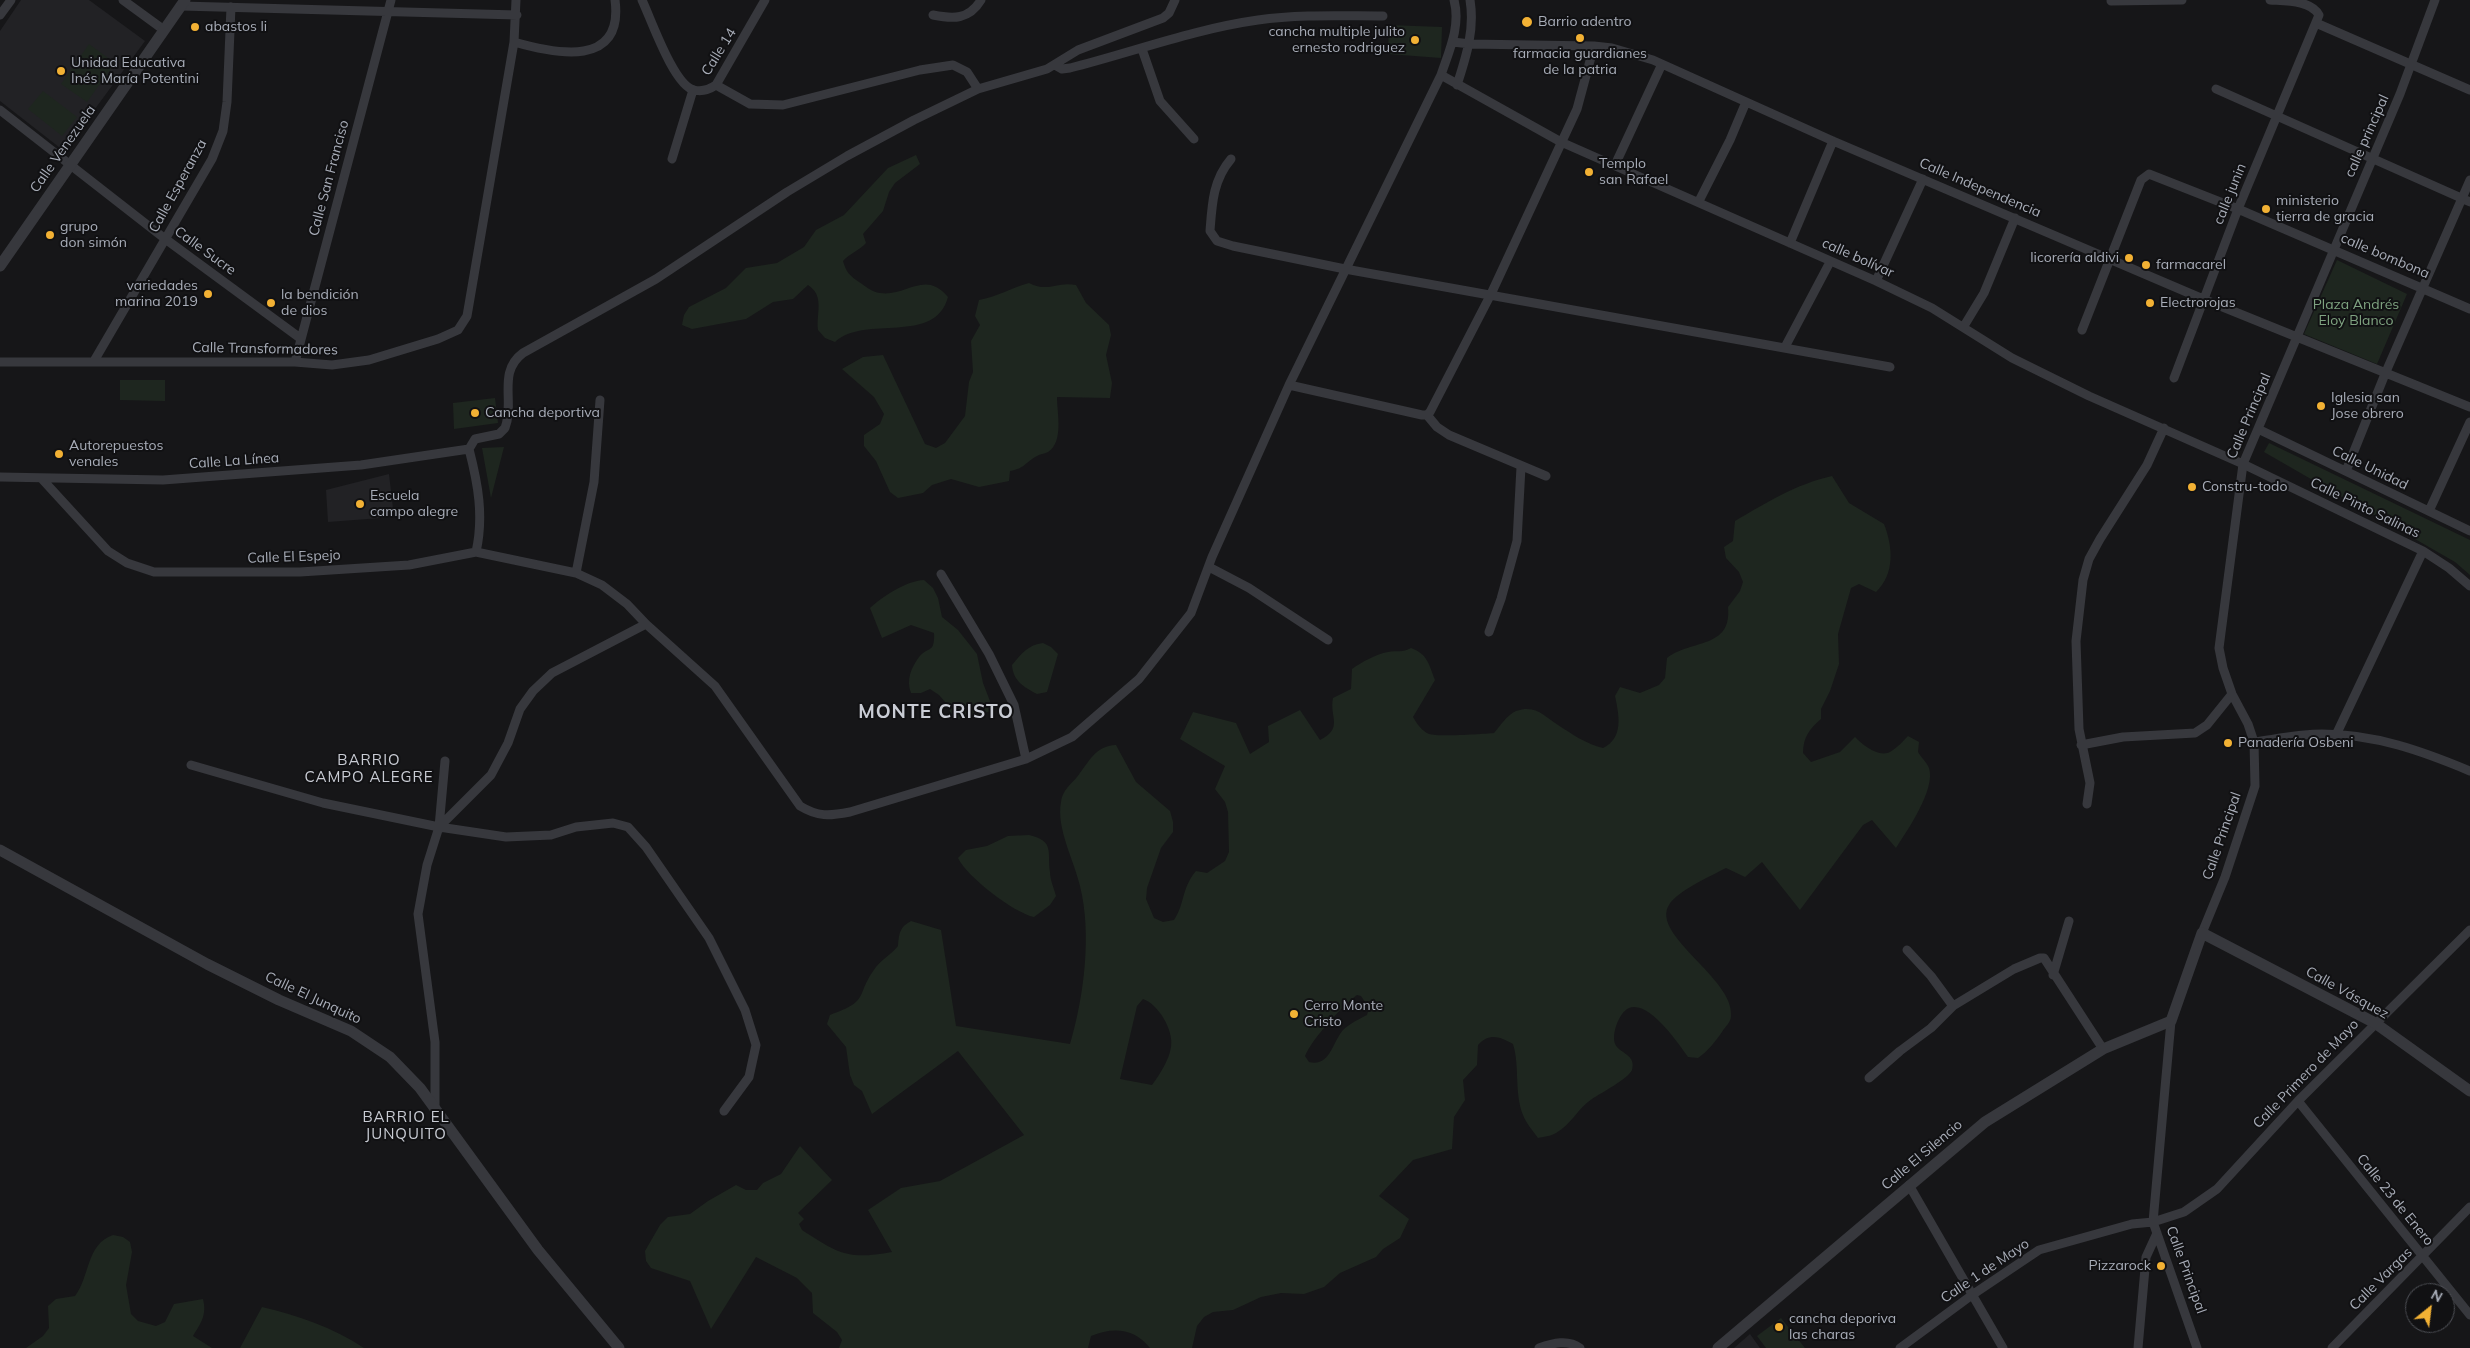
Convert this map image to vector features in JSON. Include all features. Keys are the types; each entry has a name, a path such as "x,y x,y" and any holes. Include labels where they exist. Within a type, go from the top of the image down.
{"street":[{"path":"0,15 11,0"},
{"path":"123,0 164,30"},
{"name":"Calle San Franciso","path":"295,362 391,0"},
{"name":"Calle Transformadores","path":"0,362 295,362 332,365 369,360 438,339 458,330 467,316 514,42 517,15 516,0"},
{"path":"514,42 560,54 582,53 603,44 612,32 616,11 615,0"},
{"name":"Calle 14","path":"642,0 674,71 686,86 693,90 710,89 716,85 765,0"},
{"path":"933,16 958,19 969,14 981,0"},
{"path":"1175,0 1169,13 1163,18 1078,50 1055,65 978,89 846,156 767,205 656,279 523,353 512,362 508,371 505,428 499,434 475,439 469,448 481,512 476,552 576,573 602,585 628,604 646,624 715,686 800,806 813,814 828,817 850,812 1026,758 1072,736 1139,679 1191,613 1208,567 1289,385 1440,75 1453,42 1457,16 1454,0"},
{"path":"1457,85 1470,44 1472,13 1470,0"},
{"path":"2111,1 2182,0"},
{"path":"2270,0 2311,6 2319,15 2316,24 2470,90"},
{"name":"calle principal","path":"2298,337 2333,249 2400,94 2434,0"},
{"path":"183,3 231,7 517,15"},
{"name":"Calle Venezuela","path":"0,266 183,3"},
{"name":"Calle Esperanza","path":"94,361 164,238 212,159 222,131 227,102 231,7"},
{"path":"1055,65 1066,69 1142,49 1178,37 1258,20 1281,17 1383,16"},
{"name":"calle junin","path":"2174,378 2202,299 2238,209 2316,24"},
{"name":"Calle Independencia","path":"1453,42 1470,44 1594,46 1612,48 1662,64 1833,142 2111,258 2202,299 2470,407"},
{"path":"1427,415 1491,294 1577,109 1594,46"},
{"path":"1142,49 1151,82 1160,101 1194,139"},
{"path":"1615,165 1662,64"},
{"path":"716,85 750,104 783,105 914,72 953,65 967,72 978,89"},
{"name":"calle bolívar","path":"1440,75 1561,142 1699,201 1830,262 1876,281 1964,326 2012,358 2089,396 2243,464"},
{"path":"2216,89 2466,200"},
{"path":"672,159 693,90"},
{"path":"1699,201 1730,140 1746,102"},
{"name":"Calle Sucre","path":"0,110 71,163 164,238 300,338"},
{"path":"1790,243 1833,142"},
{"path":"1231,159 1221,170 1216,181 1212,200 1210,230 1212,236 1217,240 1233,246 1345,269 1890,367"},
{"name":"calle bombona","path":"2111,258 2141,180 2149,174 2238,209 2423,287 2470,309"},
{"path":"1876,281 1923,179"},
{"path":"2346,472 2385,374 2423,287 2466,200 2470,180"},
{"path":"1964,326 1984,293 2015,218"},
{"path":"2082,330 2111,258"},
{"path":"1785,347 1830,262"},
{"name":"Calle Principal","path":"2196,1348 2153,1222 2171,1021 2202,933 2225,876 2254,786 2254,742 2248,724 2232,694 2219,648 2243,464 2298,337"},
{"path":"1289,385 1427,415 1437,427 1449,435 1546,476"},
{"path":"576,573 594,482 600,400"},
{"path":"2428,511 2470,422"},
{"path":"2087,804 2090,784 2081,745 2076,641 2083,580 2093,552 2147,464 2164,428"},
{"name":"Calle Unidad","path":"2258,429 2470,531"},
{"name":"Calle La Línea","path":"0,477 163,480 361,464 469,448"},
{"name":"Calle Pinto Salinas","path":"2243,464 2423,551 2450,568 2470,586"},
{"path":"1489,632 1501,599 1517,541 1521,466"},
{"name":"Calle El Espejo","path":"42,479 108,550 128,563 154,572 300,572 409,564 476,552"},
{"path":"2336,735 2423,551"},
{"path":"1208,567 1257,592 1328,640"},
{"path":"941,574 989,654 1014,705 1026,758"},
{"path":"440,827 491,775 508,743 520,709 533,691 552,673 646,624"},
{"path":"2081,745 2133,736 2195,733 2207,725 2232,694"},
{"path":"2254,742 2321,734 2372,738 2432,755 2470,771"},
{"path":"435,1108 435,1042 418,914 427,865 440,827 445,761"},
{"path":"191,765 323,803 440,827 506,837 551,835 576,827 613,823 628,827 709,938 745,1010 756,1045 749,1077 724,1111"},
{"name":"Calle El Junquito","path":"0,850 216,968 279,1000 351,1031 390,1057 420,1088 538,1250 619,1348"},
{"path":"2054,975 2069,921"},
{"name":"Calle Primero de Mayo","path":"2153,1222 2184,1212 2217,1189 2298,1101 2470,930"},
{"name":"Calle Vásquez","path":"2202,933 2375,1023 2470,1091"},
{"path":"1907,950 1931,976 1953,1006"},
{"path":"1869,1078 1900,1051 1931,1028 1953,1006 2014,969 2039,958 2044,958 2103,1050"},
{"name":"Calle El Silencio","path":"1718,1348 1985,1122 2103,1050 2171,1021"},
{"name":"Calle 23 de Enero","path":"2298,1101 2470,1315"},
{"path":"1909,1185 2003,1348"},
{"name":"Calle Vargas","path":"2332,1348 2470,1207"},
{"name":"Calle 1 de Mayo","path":"1900,1348 1972,1295 2039,1250 2132,1224 2153,1222"},
{"path":"2138,1348 2146,1256 2157,1233"},
{"path":"1539,1348 1561,1342 1577,1346"}],"shaded area":[{"name":"Unidad Educativa Inés María Potentini","path":"21,0 89,0 145,41 64,151 0,101 0,31"},
{"name":"Escuela campo alegre","path":"389,474 394,517 328,522 326,490"},
{"path":"1750,1334 1760,1348 1734,1348"}],"green space":[{"name":"cancha multiple julito ernesto rodriguez","path":"1389,25 1442,27 1441,58 1388,54"},
{"path":"89,44 115,63 87,102 61,84"},
{"path":"43,91 77,117 62,136 28,109"},
{"path":"916,155 920,164 895,183 889,192 883,211 863,234 866,243 843,261 845,268 851,276 869,289 880,293 889,293 923,284 940,289 948,297 941,312 929,321 914,325 863,330 848,334 835,342 825,338 818,330 818,300 813,289 808,285 793,299 773,302 746,319 692,329 682,325 684,315 689,307 726,288 746,268 777,263 804,247 816,230 844,215 888,168"},
{"name":"Plaza Andrés Eloy Blanco","path":"2337,260 2407,294 2377,364 2304,334"},
{"path":"1029,283 1042,287 1063,284 1076,285 1086,303 1109,325 1111,335 1106,355 1112,383 1110,398 1057,397 1058,434 1053,447 1022,467 1010,471 1009,481 979,487 951,479 932,485 923,493 898,498 890,492 876,461 864,446 864,435 880,424 884,414 874,397 842,369 863,357 883,355 925,444 936,448 945,443 965,416 969,382 973,372 971,341 980,325 975,316 979,300"},
{"path":"120,380 165,380 165,401 120,400"},
{"name":"Cancha deportiva","path":"495,398 498,423 454,429 453,403"},
{"path":"2269,443 2470,540 2470,575 2455,562 2264,452"},
{"path":"504,447 491,498 482,448"},
{"path":"1832,476 1849,503 1884,524 1889,542 1890,560 1887,577 1876,592 1859,584 1851,588 1838,634 1839,664 1830,691 1821,709 1821,719 1808,734 1804,743 1803,753 1811,762 1840,752 1855,737 1873,751 1888,753 1908,736 1919,742 1918,752 1929,768 1928,787 1925,798 1896,848 1872,820 1863,825 1800,910 1762,862 1745,877 1726,868 1695,884 1673,900 1669,905 1666,917 1671,930 1681,944 1720,987 1729,1002 1731,1018 1729,1022 1717,1039 1698,1058 1688,1057 1662,1024 1645,1010 1637,1007 1625,1010 1616,1026 1614,1038 1617,1047 1631,1058 1633,1065 1630,1074 1587,1103 1561,1130 1552,1135 1538,1138 1526,1121 1520,1106 1513,1044 1494,1037 1482,1041 1478,1045 1477,1065 1463,1080 1465,1100 1454,1117 1452,1149 1413,1160 1379,1196 1409,1219 1400,1238 1383,1249 1376,1257 1340,1273 1324,1287 1304,1294 1281,1293 1261,1297 1233,1310 1213,1312 1204,1317 1197,1326 1192,1348 1150,1348 1144,1341 1130,1333 1107,1331 1091,1336 1088,1348 839,1348 842,1340 837,1332 813,1313 812,1293 797,1278 756,1257 711,1329 690,1281 651,1268 646,1261 645,1251 660,1225 668,1217 690,1214 736,1185 746,1190 757,1190 763,1183 781,1174 800,1146 832,1180 798,1213 804,1219 799,1224 802,1230 825,1245 844,1253 865,1255 892,1252 868,1210 901,1188 940,1181 1024,1135 958,1051 872,1114 862,1091 854,1085 850,1075 846,1047 827,1024 830,1015 843,1010 857,1001 869,977 881,961 898,946 901,931 911,921 941,930 956,1026 1070,1044 1079,1006 1086,945 1084,905 1063,833 1060,812 1061,802 1067,788 1093,756 1103,748 1116,745 1136,782 1170,811 1173,832 1161,848 1147,888 1146,899 1154,918 1163,922 1174,920 1180,908 1185,890 1196,871 1207,873 1225,861 1229,852 1228,812 1225,802 1215,789 1225,766 1180,739 1193,712 1236,723 1250,754 1269,742 1268,726 1300,710 1320,740 1332,731 1334,726 1333,698 1351,689 1352,669 1379,655 1411,648 1417,650 1424,657 1435,680 1413,717 1426,733 1434,735 1461,735 1494,733 1513,713 1529,709 1539,712 1585,741 1603,748 1610,744 1617,732 1618,711 1615,696 1620,687 1640,693 1659,685 1665,678 1667,658 1677,652 1717,637 1724,630 1728,620 1728,607 1740,591 1743,582 1739,572 1726,558 1724,547 1733,541 1735,521 1782,495 1819,479","holes":["1357,995 1361,996 1369,1008 1367,1015 1343,1030 1326,1058 1316,1063 1309,1062 1305,1056 1314,1041 1336,1015","1143,999 1154,1006 1164,1019 1171,1040 1170,1052 1166,1062 1152,1085 1120,1079 1137,1006"]},
{"path":"924,580 933,588 938,598 942,617 958,630 977,654 983,683 992,711 954,720 946,703 930,689 921,693 911,693 909,679 912,670 919,657 932,647 934,633 911,625 882,638 870,608 895,590 910,583"},
{"path":"1043,643 1051,647 1058,654 1047,692 1037,694 1017,679 1012,665 1029,648"},
{"path":"1029,835 1043,840 1048,848 1051,878 1056,896 1050,905 1034,917 1015,909 991,893 970,874 958,858 966,850 987,846 1008,836"},
{"path":"113,1235 123,1237 130,1242 132,1252 126,1285 131,1314 138,1321 156,1326 165,1322 174,1304 203,1299 204,1314 193,1336 212,1348 26,1348 43,1336 49,1328 48,1306 56,1299 75,1296 80,1288 93,1253 104,1239"},
{"path":"262,1307 315,1323 340,1334 364,1348 240,1348"},
{"name":"cancha deporiva las charas","path":"1781,1318 1805,1348 1766,1348 1757,1336"}],"place":[{"name":"Barrio adentro","path":"1527,22"},
{"name":"abastos li","path":"195,27"},
{"name":"farmacia guardianes de la patria","path":"1580,38"},
{"name":"cancha multiple julito ernesto rodriguez","path":"1415,40"},
{"name":"Unidad Educativa Inés María Potentini","path":"61,71"},
{"name":"Templo san Rafael","path":"1589,172"},
{"name":"ministerio tierra de gracia","path":"2266,209"},
{"name":"grupo don simón","path":"50,235"},
{"name":"licorería aldivi","path":"2129,258"},
{"name":"farmacarel","path":"2146,265"},
{"name":"variedades marina 2019","path":"208,294"},
{"name":"la bendición de dios","path":"271,303"},
{"name":"Electrorojas","path":"2150,303"},
{"name":"Iglesia san Jose obrero","path":"2321,406"},
{"name":"Cancha deportiva","path":"475,413"},
{"name":"Autorepuestos venales","path":"59,454"},
{"name":"Constru-todo","path":"2192,487"},
{"name":"Escuela campo alegre","path":"360,504"},
{"name":"Panadería Osbeni","path":"2228,743"},
{"name":"Cerro Monte Cristo","path":"1294,1014"},
{"name":"Pizzarock","path":"2161,1266"},
{"name":"cancha deporiva las charas","path":"1779,1327"}],"district":[{"name":"MONTE CRISTO","path":"936,712"},
{"name":"BARRIO CAMPO ALEGRE","path":"369,768"},
{"name":"BARRIO EL JUNQUITO","path":"406,1126"}]}
